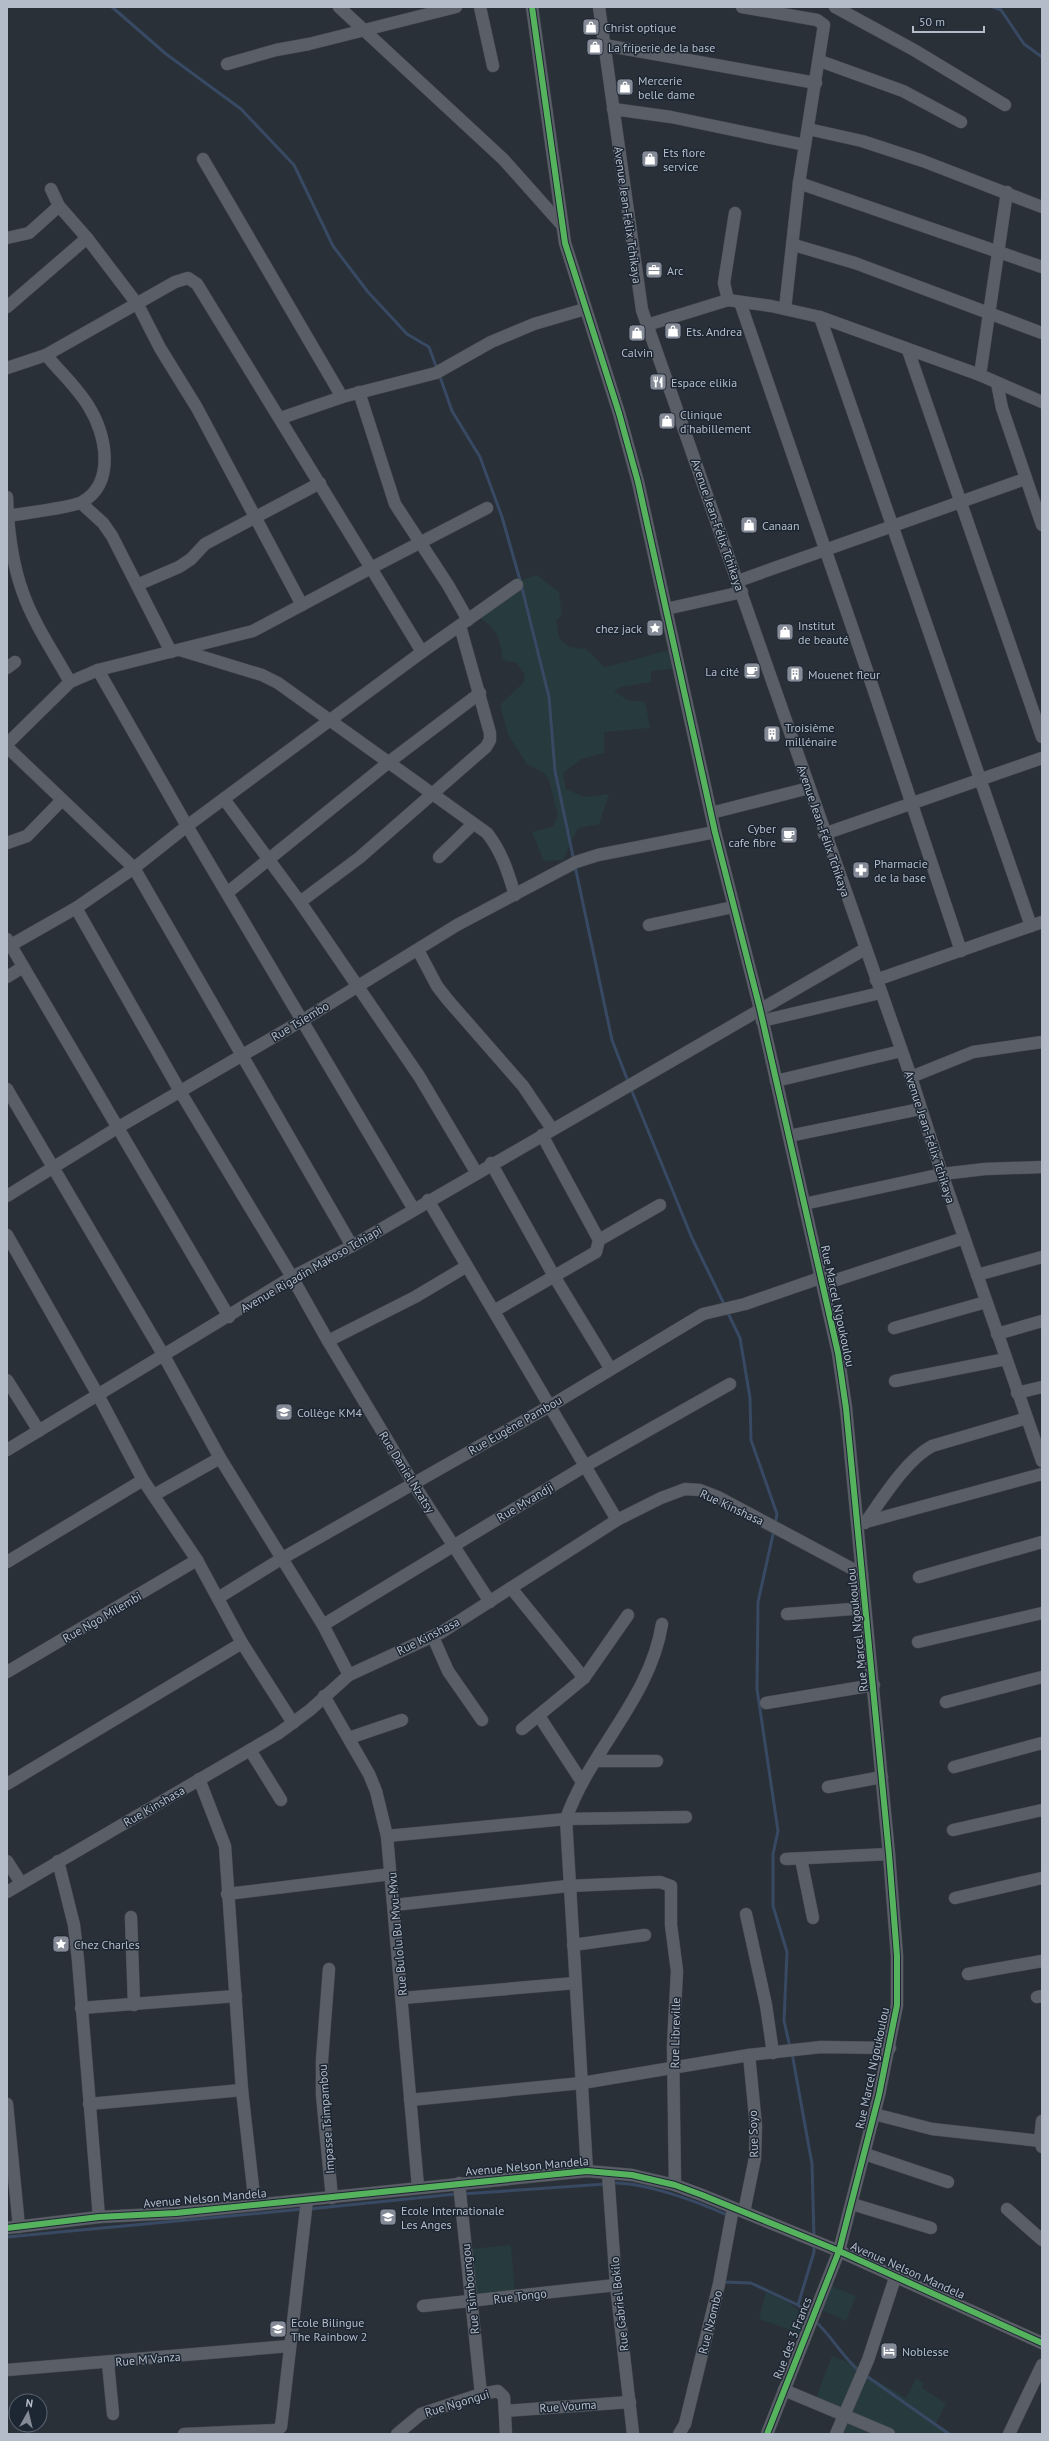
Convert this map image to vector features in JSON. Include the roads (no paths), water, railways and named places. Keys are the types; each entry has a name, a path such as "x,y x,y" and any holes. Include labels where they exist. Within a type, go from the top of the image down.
{"street":[{"path":"339,7 362,31 443,101 503,159 561,224"},
{"path":"227,64 276,50 362,31 426,10 456,7"},
{"path":"480,7 493,66"},
{"name":"Rue Marcel N'goukoulou","path":"532,7 561,224 569,262 630,451 715,832 760,1009 804,1204 824,1281 838,1352 846,1408 861,1523 862,1574 874,1685 889,1854 897,1956 897,1991 890,2048 865,2154 839,2251"},
{"name":"Avenue Jean-Félix Tchikaya","path":"599,7 642,310 740,587 824,834 911,1077 942,1174 1017,1393 1041,1457"},
{"path":"742,7 822,21 824,25 820,61 799,183 794,245 785,309"},
{"path":"835,7 914,50 1005,105"},
{"path":"604,45 816,83"},
{"path":"820,61 903,92 961,122"},
{"path":"613,109 671,117 805,145"},
{"path":"808,128 875,146 1007,192 1042,207"},
{"path":"202,159 342,397"},
{"path":"799,183 1042,267"},
{"path":"51,189 59,206 87,238 138,305 160,348 197,408 302,605"},
{"path":"980,376 1007,192"},
{"path":"7,238 29,233 59,206"},
{"path":"728,300 724,283 735,213"},
{"path":"7,307 87,238"},
{"path":"794,245 855,263 1042,333"},
{"path":"7,368 46,355 138,305 181,279 188,278 194,280 281,418 422,652"},
{"path":"647,325 728,300 785,309 820,317 980,376 1042,402"},
{"path":"740,302 960,951"},
{"path":"281,418 359,392 436,373 491,342 534,324 585,309"},
{"path":"820,317 875,480 894,525 981,780 1036,924 876,980"},
{"path":"908,350 959,501 1042,737"},
{"path":"8,521 81,503 94,494 105,464 100,429 89,406 46,355"},
{"path":"997,383 1002,408 1025,479 1042,525"},
{"path":"300,902 360,858 486,747 490,740 490,733 464,623 422,543 395,504 359,392"},
{"path":"666,609 740,587 825,550 959,501 1025,479"},
{"path":"137,585 179,567 191,560 205,544 320,483"},
{"path":"7,497 12,572 31,613 70,682"},
{"path":"81,503 103,523 122,553 137,585 176,651 262,675 330,720 389,762 487,834 496,845 505,861 515,895"},
{"path":"7,744 70,682 98,670 253,631 487,508"},
{"path":"229,1317 9,942 76,908 134,868 186,826 422,652 517,585"},
{"path":"98,670 186,826 303,1020 413,1208"},
{"path":"227,893 389,762 480,692"},
{"path":"7,747 134,868 352,1246"},
{"path":"824,834 1042,758"},
{"path":"711,813 809,788"},
{"path":"224,799 300,902 419,1076 476,1172"},
{"path":"7,843 27,836 62,800"},
{"path":"439,857 474,824"},
{"name":"Rue Tsiembo","path":"7,1196 117,1128 181,1093 242,1055 303,1020 457,925 576,862 598,854 715,832"},
{"path":"648,925 733,907"},
{"name":"Rue Daniel Nzatsy","path":"76,908 181,1093 292,1277 328,1341 413,1483 490,1602"},
{"name":"Avenue Rigadin Makoso Tchiapi","path":"7,1450 229,1317 292,1277 352,1246 413,1208 865,949"},
{"path":"418,950 444,995 523,1086 547,1132 598,1240 596,1252 494,1311"},
{"path":"7,977 23,967"},
{"path":"762,1021 880,993"},
{"path":"911,1077 973,1052 1042,1042"},
{"path":"776,1081 901,1051"},
{"path":"7,1089 51,1168 164,1356 220,1458 322,1625 349,1675"},
{"path":"789,1136 920,1108"},
{"path":"491,1164 554,1276 610,1368"},
{"path":"804,1204 942,1174 985,1168 1042,1167"},
{"path":"428,1200 617,1520"},
{"path":"598,1240 660,1204"},
{"path":"7,1235 98,1395 143,1480 196,1560 242,1643 293,1723"},
{"name":"Rue Eugène Pambou","path":"218,1598 281,1559 550,1406 610,1368 703,1314 745,1304 797,1284 824,1281 964,1238"},
{"path":"977,1275 1042,1257"},
{"path":"328,1341 415,1297 468,1266"},
{"path":"894,1328 986,1302"},
{"path":"997,1334 1042,1321"},
{"path":"895,1381 1006,1359"},
{"path":"7,1380 39,1431"},
{"name":"Rue Mvandji","path":"322,1625 585,1466 730,1384"},
{"path":"1017,1393 1042,1387"},
{"path":"861,1523 924,1450 932,1446 1027,1418"},
{"path":"154,1496 220,1458"},
{"path":"861,1523 1042,1474"},
{"path":"7,1562 143,1480"},
{"name":"Rue Kinshasa","path":"7,1892 250,1750 293,1723 349,1675 433,1637 617,1520 674,1492 700,1490 718,1497 862,1574"},
{"path":"919,1577 1042,1542"},
{"name":"Rue Ngo Milembi","path":"7,1672 196,1560"},
{"path":"511,1588 584,1678"},
{"path":"787,1614 865,1608"},
{"path":"918,1642 1042,1613"},
{"path":"522,1729 584,1678 628,1615"},
{"path":"587,2171 568,1886 566,1819 582,1782 640,1690 652,1666 659,1646 662,1624"},
{"path":"433,1637 448,1671 482,1720"},
{"path":"7,1784 242,1643"},
{"path":"946,1702 1042,1677"},
{"path":"766,1703 874,1685"},
{"name":"Rue Bulolu Bu Mvu-Mvu","path":"324,1696 360,1757 376,1791 388,1836 418,2187"},
{"path":"539,1716 582,1782"},
{"path":"349,1738 402,1720"},
{"path":"954,1767 1042,1743"},
{"path":"250,1750 281,1800"},
{"path":"596,1761 657,1760"},
{"path":"828,1787 882,1776"},
{"path":"199,1779 223,1837 242,2090 255,2205"},
{"path":"954,1830 1042,1810"},
{"path":"388,1836 566,1819 686,1817"},
{"path":"786,1859 889,1854"},
{"path":"800,1859 813,1918"},
{"path":"7,1861 21,1883"},
{"path":"58,1861 74,1925 99,2217"},
{"path":"227,1894 391,1874"},
{"path":"956,1898 1042,1878"},
{"name":"Rue Libreville","path":"568,1886 666,1883 671,1886 671,1925 677,1971 674,2068 675,2185"},
{"path":"394,1905 568,1886"},
{"path":"746,1914 766,2005 773,2053"},
{"path":"131,1917 134,2005"},
{"path":"573,1945 645,1935"},
{"path":"968,1974 1042,1961"},
{"name":"Impasse Tsimpambou","path":"329,1969 322,2060 322,2095 332,2198"},
{"path":"403,1998 575,1983"},
{"path":"82,2008 236,1996"},
{"path":"410,2100 582,2083 750,2055 844,2046 890,2048"},
{"name":"Rue Soyo","path":"739,2210 755,2158 756,2126 750,2055"},
{"path":"89,2104 242,2090"},
{"path":"7,2104 13,2227"},
{"path":"874,2114 932,2129 1041,2144 1042,2121"},
{"path":"865,2154 948,2182"},
{"name":"Avenue Nelson Mandela","path":"13,2227 99,2217 176,2213 332,2198 418,2187 587,2171 632,2175 675,2185 739,2210 839,2251 895,2278 1042,2343"},
{"name":"Rue Gabriel Bokilo","path":"608,2173 616,2285 633,2434"},
{"name":"Rue Tsimboungou","path":"459,2183 481,2394"},
{"path":"184,2434 276,2430 281,2427 307,2200"},
{"path":"852,2204 931,2228"},
{"path":"1007,2209 1042,2240"},
{"name":"Rue Nzombo","path":"679,2434 685,2424 719,2284 739,2210"},
{"name":"Rue des 3 Francs","path":"767,2434 839,2251"},
{"path":"836,2434 868,2360 895,2278"},
{"name":"Rue Tongo","path":"423,2306 616,2285"},
{"name":"Rue M'Vanza","path":"7,2370 108,2363 290,2346"},
{"path":"108,2363 113,2414"},
{"path":"1009,2434 1039,2371"},
{"path":"784,2390 889,2434"},
{"name":"Rue Ngongui","path":"397,2434 420,2414 481,2394 501,2392 505,2411"},
{"name":"Rue Vouma","path":"505,2411 630,2402"},
{"path":"505,2411 506,2434"}],"waterway":[{"path":"112,7 166,54 241,109 294,165 333,246 368,292 407,334 429,347 437,369"},
{"path":"993,7 1001,10 1024,44 1042,57"},
{"path":"439,374 452,411 480,457 502,517 520,580 549,697 555,771 574,861"},
{"path":"575,866 612,1040 629,1084"},
{"path":"631,1089 692,1238 725,1306"},
{"path":"727,1311 740,1338 750,1398 751,1440 777,1514 775,1525"},
{"path":"774,1530 758,1602 757,1689 778,1831 773,1854 773,1906 787,1952 784,2021 790,2047"},
{"path":"792,2053 812,2164 814,2238"},
{"path":"612,2183 656,2189 687,2199 729,2216"},
{"path":"462,2194 606,2184"},
{"path":"309,2209 456,2194"},
{"path":"7,2237 303,2209"},
{"path":"798,2305 814,2252 814,2245"},
{"path":"723,2282 751,2283 798,2305 810,2316"},
{"path":"814,2320 826,2332 852,2365 859,2371"},
{"path":"865,2375 949,2434"}],"place":[{"name":"Christ optique","path":"591,27"},
{"name":"La friperie de la base","path":"595,47"},
{"name":"Mercerie belle dame","path":"625,87"},
{"name":"Ets flore service","path":"650,159"},
{"name":"Arc","path":"654,270"},
{"name":"Ets. Andrea","path":"673,331"},
{"name":"Calvin","path":"637,333"},
{"name":"Espace elikia","path":"658,382"},
{"name":"Clinique d'habillement","path":"667,421"},
{"name":"Canaan","path":"749,525"},
{"name":"chez jack","path":"655,628"},
{"name":"Institut de beauté","path":"785,632"},
{"name":"La cité","path":"752,671"},
{"name":"Mouenet fleur","path":"795,674"},
{"name":"Troisième millénaire","path":"772,734"},
{"name":"Cyber cafe fibre","path":"789,835"},
{"name":"Pharmacie de la base","path":"861,870"},
{"name":"Collège KM4","path":"284,1412"},
{"name":"Chez Charles","path":"61,1944"},
{"name":"Ecole Internationale Les Anges","path":"388,2217"},
{"name":"Ecole Bilingue The Rainbow 2","path":"278,2329"},
{"name":"Noblesse","path":"889,2351"}]}
